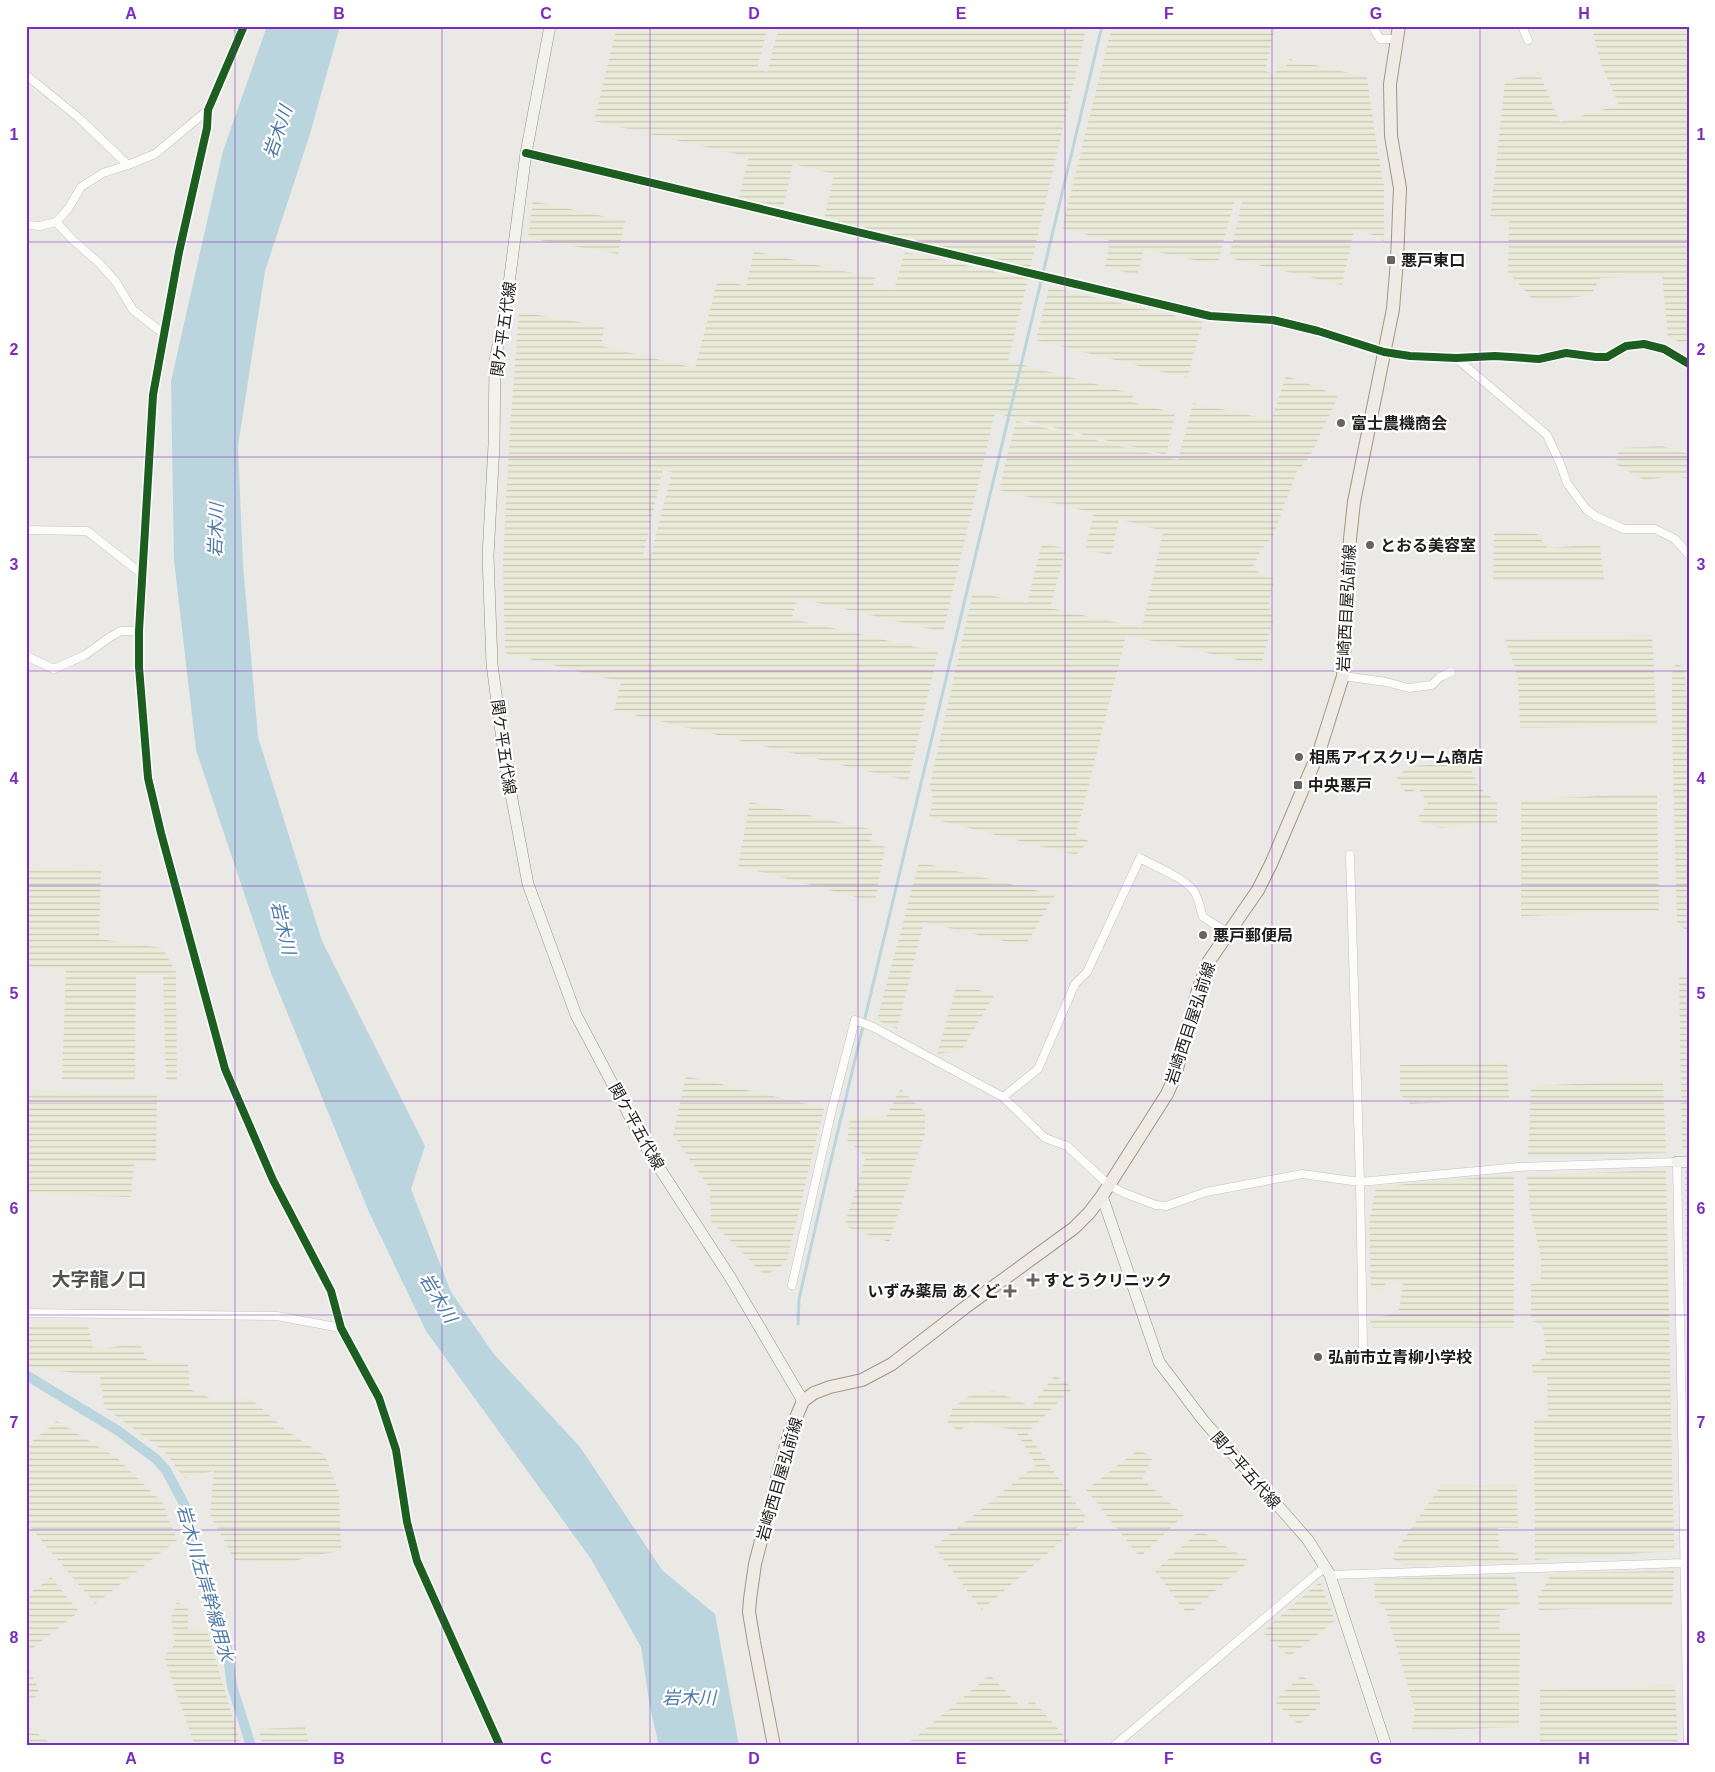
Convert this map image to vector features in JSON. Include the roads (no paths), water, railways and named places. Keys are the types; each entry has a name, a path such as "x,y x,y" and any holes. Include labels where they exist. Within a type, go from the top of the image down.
{"main road":[{"name":"関ケ平五代線","path":"550,26 526,153 508,291 495,361 494,445 488,556 492,664 505,762 528,884 576,1015 647,1149 730,1277 803,1401"},
{"name":"岩崎西目屋弘前線","path":"774,1746 749,1612 750,1599 755,1564 779,1471 790,1432 803,1401 814,1393 830,1387 862,1380 892,1364 1074,1228 1089,1213 1167,1094 1179,1061 1209,961 1258,890 1320,749 1343,676 1350,539 1354,502 1393,309 1400,188 1391,136 1390,84 1398,33"},
{"name":"関ケ平五代線","path":"1105,1190 1159,1362 1203,1420 1308,1540 1328,1570 1386,1746"}],"street":[{"path":"244,26 208,110 207,128 179,252 153,395 139,631 148,778 161,833 225,1069 251,1133 273,1180 331,1291 341,1328 379,1398 396,1450 407,1522 417,1561 500,1746"},
{"path":"1372,26 1380,39 1398,33"},
{"path":"1522,26 1528,40"},
{"path":"26,75 79,118 128,165"},
{"path":"26,225 40,226 56,222 68,210 81,188 103,173 154,154 208,110"},
{"path":"526,153 1210,316 1273,320 1318,331 1384,352 1410,356 1456,358 1495,356 1539,359 1566,353 1607,357 1626,346 1644,344 1664,349 1689,364"},
{"path":"56,222 116,282 133,310 164,334"},
{"path":"1456,358 1547,435 1567,483 1586,509 1595,516 1624,529 1655,529 1675,539 1689,554"},
{"path":"26,530 88,531 142,574"},
{"path":"26,656 54,669 85,655 110,636 122,631 139,631"},
{"path":"1343,676 1386,682 1409,688 1432,685 1451,672"},
{"path":"1350,855 1363,1348"},
{"path":"1003,1097 1038,1069 1075,984 1087,972 1140,858 1183,881 1193,890 1203,917 1228,933"},
{"path":"792,1285 825,1138 855,1020 873,1027 1003,1097 1045,1138 1067,1146 1105,1190 1156,1206 1166,1206 1206,1192 1302,1174 1360,1182 1519,1167 1683,1162 1684,1563 1688,1746"},
{"path":"26,1313 278,1316 341,1328"},
{"path":"1114,1746 1328,1570 1684,1563"}],"water":[{"name":"岩木川","path":"267,26 340,26 310,134 265,271 238,446 243,565 258,737 322,941 425,1146 411,1189 451,1292 493,1353 580,1447 662,1570 715,1614 739,1746 659,1746 650,1707 641,1647 591,1559 426,1331 369,1212 271,973 196,750 174,560 171,381 223,151"}],"waterway":[{"path":"798,1324 799,1299 826,1181 1102,26"},
{"name":"岩木川左岸幹線用水","path":"26,1375 117,1430 156,1459 166,1470 184,1504 226,1642 232,1686 251,1746"}],"place":[{"name":"悪戸東口","path":"1391,260"},
{"name":"富士農機商会","path":"1341,423"},
{"name":"とおる美容室","path":"1370,545"},
{"name":"相馬アイスクリーム商店","path":"1299,757"},
{"name":"中央悪戸","path":"1298,785"},
{"name":"悪戸郵便局","path":"1203,935"},
{"name":"すとうクリニック","path":"1033,1280"},
{"name":"いずみ薬局 あくど","path":"1010,1291"},
{"name":"弘前市立青柳小学校","path":"1318,1357"}],"district":[{"name":"大字龍ノ口","path":"99,1279"}]}
